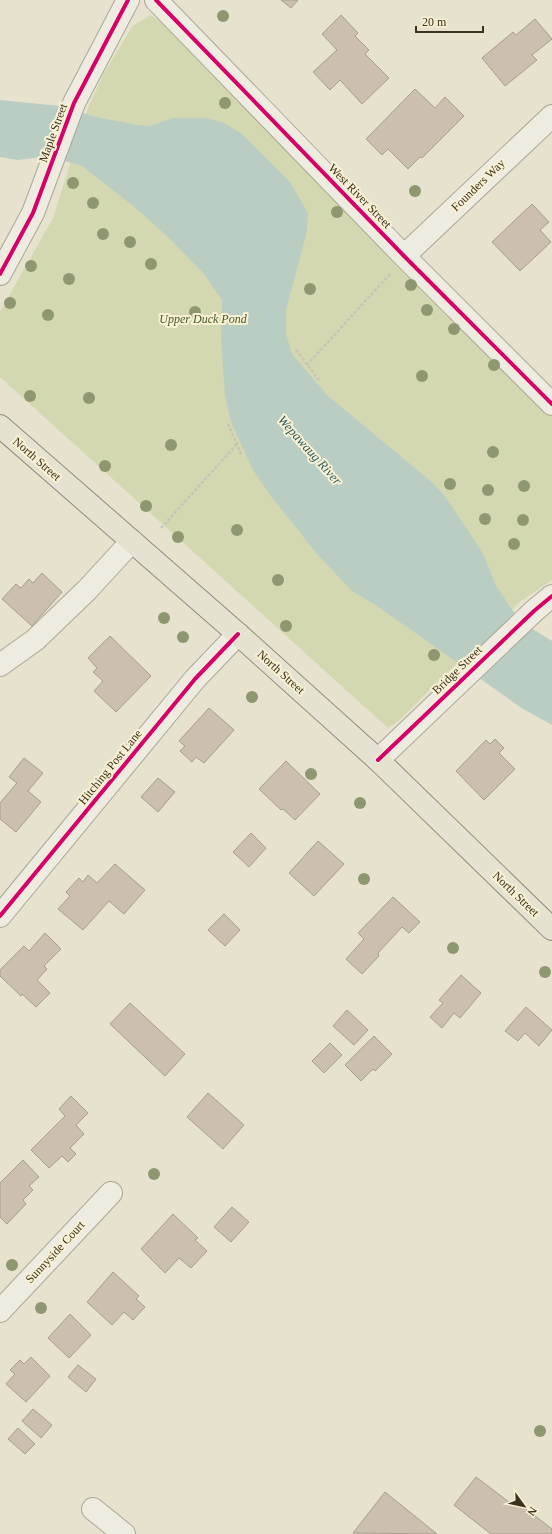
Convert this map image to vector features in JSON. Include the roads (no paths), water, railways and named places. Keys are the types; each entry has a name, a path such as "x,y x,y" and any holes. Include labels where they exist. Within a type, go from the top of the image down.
{"main road":[{"name":"North Street","path":"0,426 238,634 378,760 552,929"}],"street":[{"name":"Maple Street","path":"0,274 33,212 74,103 128,0"},
{"name":"West River Street","path":"156,0 398,264 552,404"},
{"name":"Founders Way","path":"398,264 552,116"},
{"path":"0,665 35,640 87,590 132,541"},
{"name":"Bridge Street","path":"378,760 534,611 552,596"},
{"name":"Hitching Post Lane","path":"0,916 195,679 238,634"},
{"name":"Sunnyside Court","path":"0,1311 110,1193"},
{"path":"93,1509 124,1534"}],"water":[{"name":"Wepawaug River","path":"0,100 60,106 96,117 149,126 174,118 207,118 224,123 242,134 290,182 308,213 307,231 286,310 286,334 292,354 327,395 433,483 444,495 484,556 496,586 513,611 528,626 552,641 552,725 523,709 377,606 352,591 317,554 271,496 253,470 231,422 225,395 221,340 222,300 204,274 170,239 132,205 82,166 48,156 18,160 0,157"}],"park label":[{"name":"Upper Duck Pond","path":"203,319"}]}
